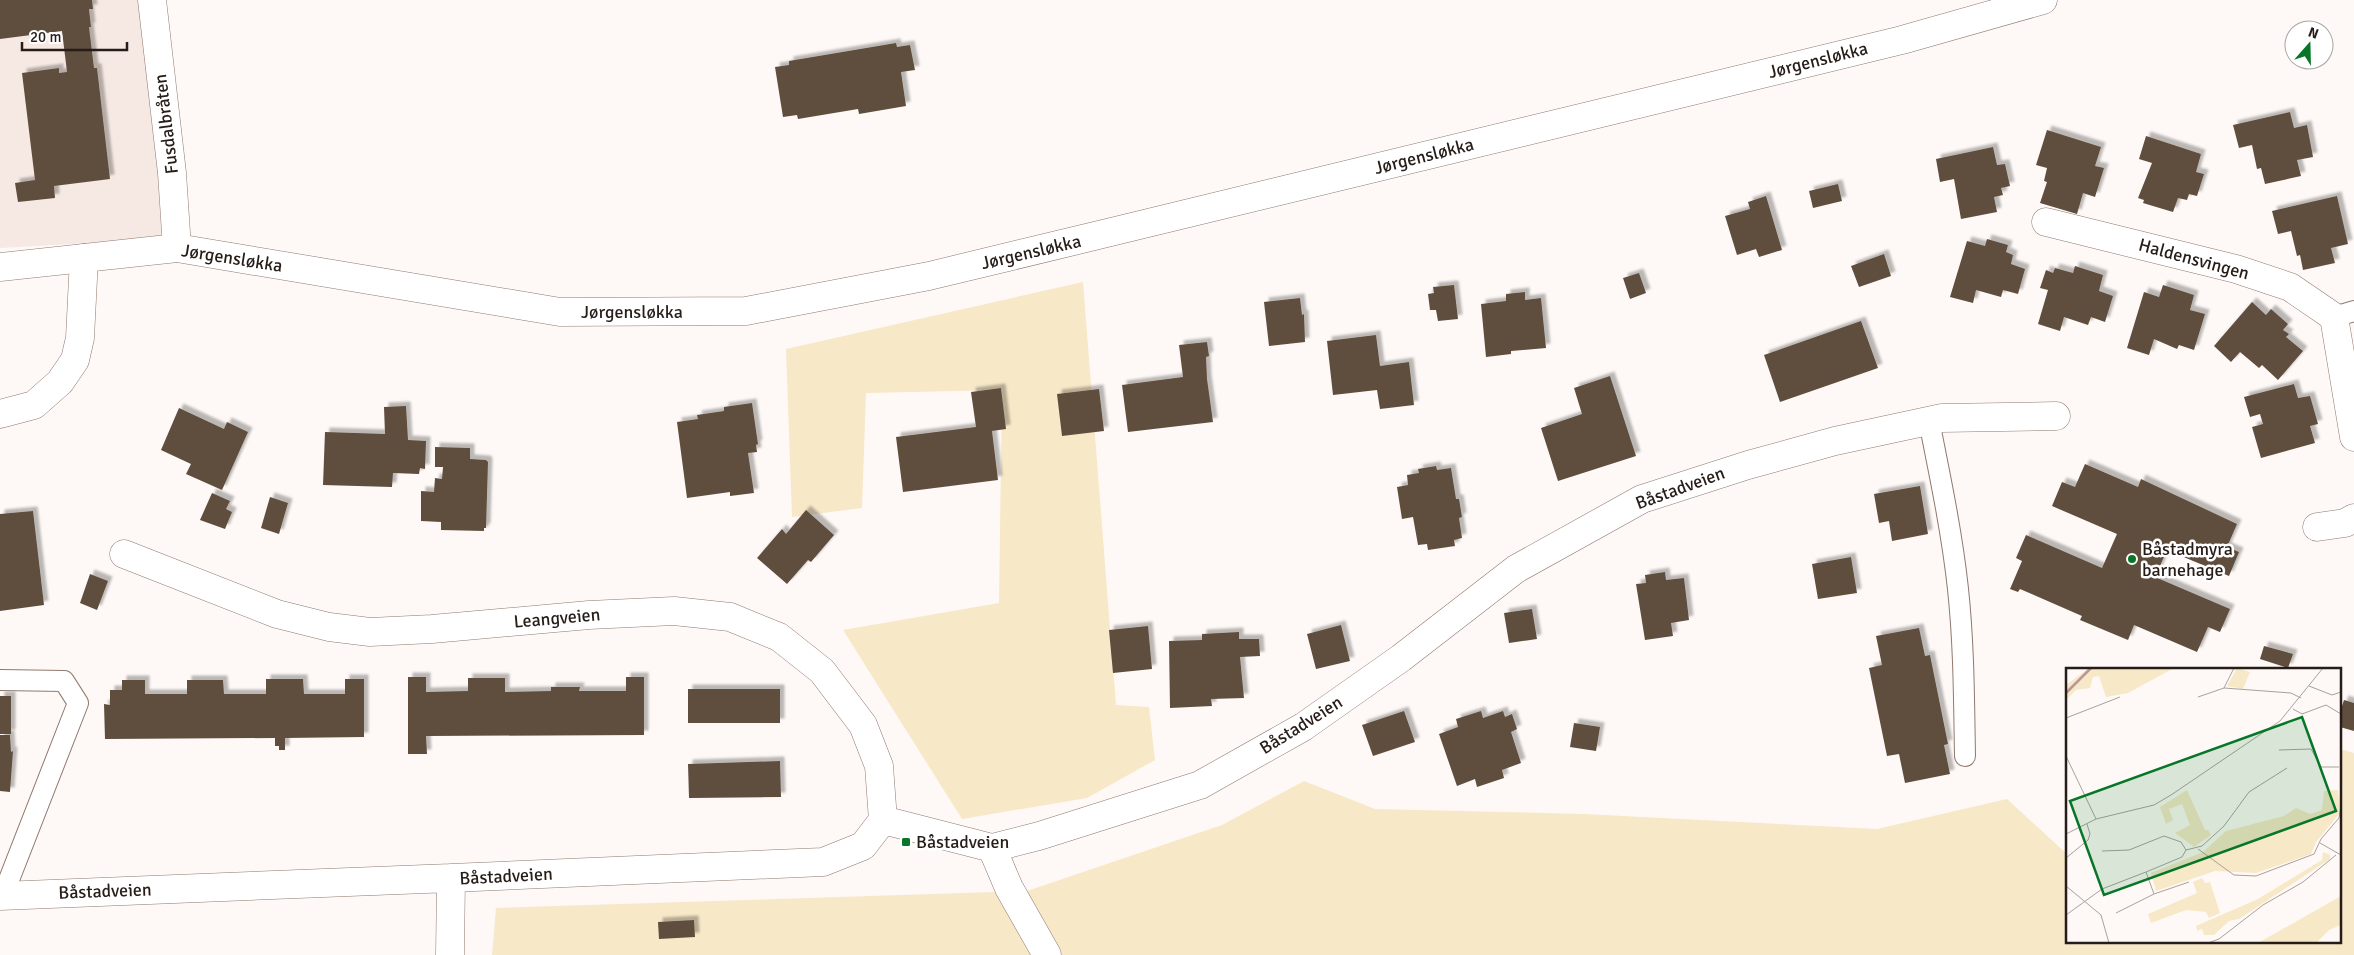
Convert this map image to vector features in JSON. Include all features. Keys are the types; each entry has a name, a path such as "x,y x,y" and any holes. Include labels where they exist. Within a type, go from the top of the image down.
{"street":[{"name":"Fusdalbråten","path":"152,0 172,173 176,248"},
{"name":"Jørgensløkka","path":"0,267 176,248 560,312 746,311 929,276 1102,235 1902,40 2043,0"},
{"name":"Haldensvingen","path":"2046,222 2246,272 2290,287 2344,314 2354,437"},
{"path":"0,414 34,405 60,382 76,360 80,338 84,258"},
{"name":"Båstadveien","path":"1,895 824,862 863,846 882,820 992,848 1039,836 1200,785 1304,727 1401,658 1516,569 1642,499 1748,465 1835,441 1942,418 2056,416"},
{"path":"2316,527 2345,523 2354,518"},
{"name":"Leangveien","path":"124,554 277,614 329,628 370,632 432,629 589,615 674,611 730,617 779,637 822,671 863,725 879,766 882,820"},
{"path":"992,848 1009,888 1047,955"},
{"name":"Båstadveien","path":"450,955 451,878"}],"lane":[{"path":"1928,421 1942,488 1958,588 1964,668 1965,756"},
{"path":"0,680 64,681 78,703 1,895"}],"shaded area":[{"path":"0,0 153,0 183,238 0,248"},
{"path":"1083,282 1116,705 1149,707 1155,760 1087,798 962,819 843,630 999,603 1002,390 866,393 862,508 792,517 786,349"},
{"path":"2342,750 2354,753 2354,955 492,955 496,908 1027,891 1222,825 1304,781 1375,809 1584,814 1877,829 2007,799 2066,853 2066,942 2342,942"}],"building":[{"path":"0,0 92,0 93,9 89,9 91,27 89,27 94,68 97,68 110,179 54,186 55,198 18,202 15,183 35,180 22,73 59,68 59,73 67,72 62,31 0,39"},
{"path":"896,43 897,47 910,45 915,70 901,72 906,106 859,114 858,109 798,119 797,115 783,117 775,67 789,65 789,61"},
{"path":"2290,112 2294,128 2307,125 2313,157 2297,160 2301,176 2265,184 2261,168 2257,169 2252,145 2239,148 2233,125"},
{"path":"2047,130 2101,147 2095,166 2104,168 2095,197 2083,193 2077,214 2040,203 2047,182 2044,181 2047,168 2036,165"},
{"path":"2146,136 2201,154 2196,172 2204,174 2197,196 2189,194 2187,200 2178,198 2173,212 2143,203 2144,200 2138,198 2152,163 2139,159"},
{"path":"1993,147 1997,165 2005,164 2010,186 2001,188 2003,195 1994,197 1997,212 1961,219 1954,179 1940,182 1936,159"},
{"path":"1838,184 1842,201 1813,208 1809,191"},
{"path":"1766,196 1782,250 1759,257 1756,249 1737,255 1725,216 1750,209 1748,202"},
{"path":"2337,196 2348,244 2331,248 2335,263 2303,270 2300,255 2297,256 2291,231 2278,234 2272,211"},
{"path":"1987,239 2008,245 2006,252 2013,255 2011,264 2025,269 2018,294 2003,290 2001,297 1976,290 1973,303 1950,297 1967,241 1985,246"},
{"path":"1884,254 1891,276 1859,287 1851,266"},
{"path":"2075,266 2103,275 2099,291 2113,296 2105,322 2091,317 2088,325 2064,317 2060,331 2038,324 2048,290 2040,288 2046,270 2053,273 2055,268 2073,273"},
{"path":"1639,273 1646,293 1630,299 1623,278"},
{"path":"1454,285 1458,319 1438,321 1436,310 1430,310 1428,294 1434,293 1433,287"},
{"path":"2163,285 2194,295 2190,310 2205,314 2194,350 2179,345 2177,349 2154,339 2149,355 2127,348 2144,292 2159,297"},
{"path":"1525,292 1525,300 1541,298 1546,348 1511,351 1511,354 1486,357 1481,304 1506,301 1506,294"},
{"path":"1300,298 1302,315 1304,314 1305,342 1269,346 1264,302"},
{"path":"2252,302 2266,315 2271,309 2288,324 2283,330 2289,334 2286,337 2303,351 2278,380 2262,365 2259,368 2240,352 2231,362 2214,346"},
{"path":"1861,321 1878,368 1780,402 1764,355"},
{"path":"1376,335 1380,366 1409,362 1414,405 1380,409 1377,390 1333,395 1327,341"},
{"path":"1207,342 1209,356 1206,357 1207,379 1213,422 1128,432 1122,385 1183,377 1179,345"},
{"path":"1610,376 1636,456 1558,481 1541,428 1582,414 1574,388"},
{"path":"2294,384 2298,398 2310,396 2318,424 2310,426 2315,443 2261,458 2252,427 2263,424 2260,414 2250,417 2244,397"},
{"path":"1001,388 1006,429 992,431 998,480 903,492 896,437 976,427 971,392"},
{"path":"1099,389 1104,431 1062,436 1057,394"},
{"path":"752,403 758,444 756,445 757,452 748,453 754,493 730,496 730,492 687,498 677,422 698,419 697,415 724,411 724,407"},
{"path":"406,406 408,440 426,441 425,469 420,468 419,474 393,473 392,487 323,485 325,432 385,434 384,407"},
{"path":"179,408 224,429 227,422 248,432 222,490 186,474 191,464 161,450"},
{"path":"435,447 470,448 470,459 486,460 488,462 486,528 484,528 484,531 441,530 441,522 421,521 421,491 434,492 435,478 442,479 443,467 435,467"},
{"path":"2085,464 2138,487 2141,479 2237,524 2227,547 2239,552 2229,576 2167,550 2155,577 2230,609 2220,632 2208,627 2197,652 2134,625 2128,640 2080,620 2082,616 2020,589 2018,592 2010,589 2022,561 2016,558 2026,535 2102,568 2117,534 2052,506 2062,482 2075,487"},
{"path":"1436,466 1437,470 1451,468 1456,499 1459,499 1462,517 1459,518 1462,538 1454,540 1455,546 1428,550 1427,544 1418,545 1413,517 1402,519 1397,487 1408,485 1407,475 1419,473 1418,469"},
{"path":"1920,486 1928,534 1892,541 1889,521 1879,523 1874,494"},
{"path":"212,493 230,501 226,509 232,512 225,529 200,520"},
{"path":"270,497 288,503 279,534 261,528"},
{"path":"806,510 834,535 811,562 808,560 787,584 757,558 782,529 786,534"},
{"path":"33,511 44,605 0,611 0,514"},
{"path":"1851,557 1857,593 1818,599 1812,564"},
{"path":"1665,572 1666,580 1684,578 1689,620 1671,623 1673,636 1645,640 1636,584 1646,583 1645,575"},
{"path":"90,574 108,581 97,610 80,603"},
{"path":"1532,609 1537,639 1509,643 1504,613"},
{"path":"1341,625 1350,661 1316,669 1307,634"},
{"path":"1148,626 1152,669 1113,673 1109,630"},
{"path":"1919,628 1925,656 1930,655 1948,744 1944,745 1950,774 1905,783 1899,754 1887,756 1869,668 1882,665 1876,636"},
{"path":"1239,632 1239,639 1259,639 1260,656 1240,657 1244,698 1211,699 1212,706 1170,708 1169,641 1202,640 1202,634"},
{"path":"2264,646 2293,654 2288,668 2260,659"},
{"path":"408,677 426,677 426,692 468,691 468,678 505,678 505,692 551,691 551,687 580,687 579,691 626,691 626,677 644,677 644,735 426,736 427,754 408,754"},
{"path":"266,679 303,679 304,694 345,694 345,679 364,679 364,737 285,738 285,750 279,750 279,746 275,746 275,738 105,739 104,704 110,705 110,690 122,690 122,680 145,680 145,694 187,694 187,680 223,680 224,694 266,694"},
{"path":"688,689 780,689 780,723 688,723"},
{"path":"0,696 11,696 11,734 0,734"},
{"path":"2344,700 2354,703 2354,731 2342,728 2342,706"},
{"path":"1404,711 1415,742 1373,756 1362,725"},
{"path":"1481,711 1483,718 1503,711 1505,717 1512,714 1517,729 1511,732 1521,763 1502,770 1504,778 1477,787 1475,779 1457,786 1439,734 1458,727 1456,719"},
{"path":"1574,723 1600,727 1596,751 1570,747"},
{"path":"0,735 10,735 11,752 13,751 10,792 0,791"},
{"path":"780,761 781,797 689,798 688,764"},
{"path":"694,920 695,937 659,939 658,922"}],"place":[{"name":"Båstadmyra barnehage","path":"2132,559"},
{"name":"Båstadveien","path":"906,842"}]}
